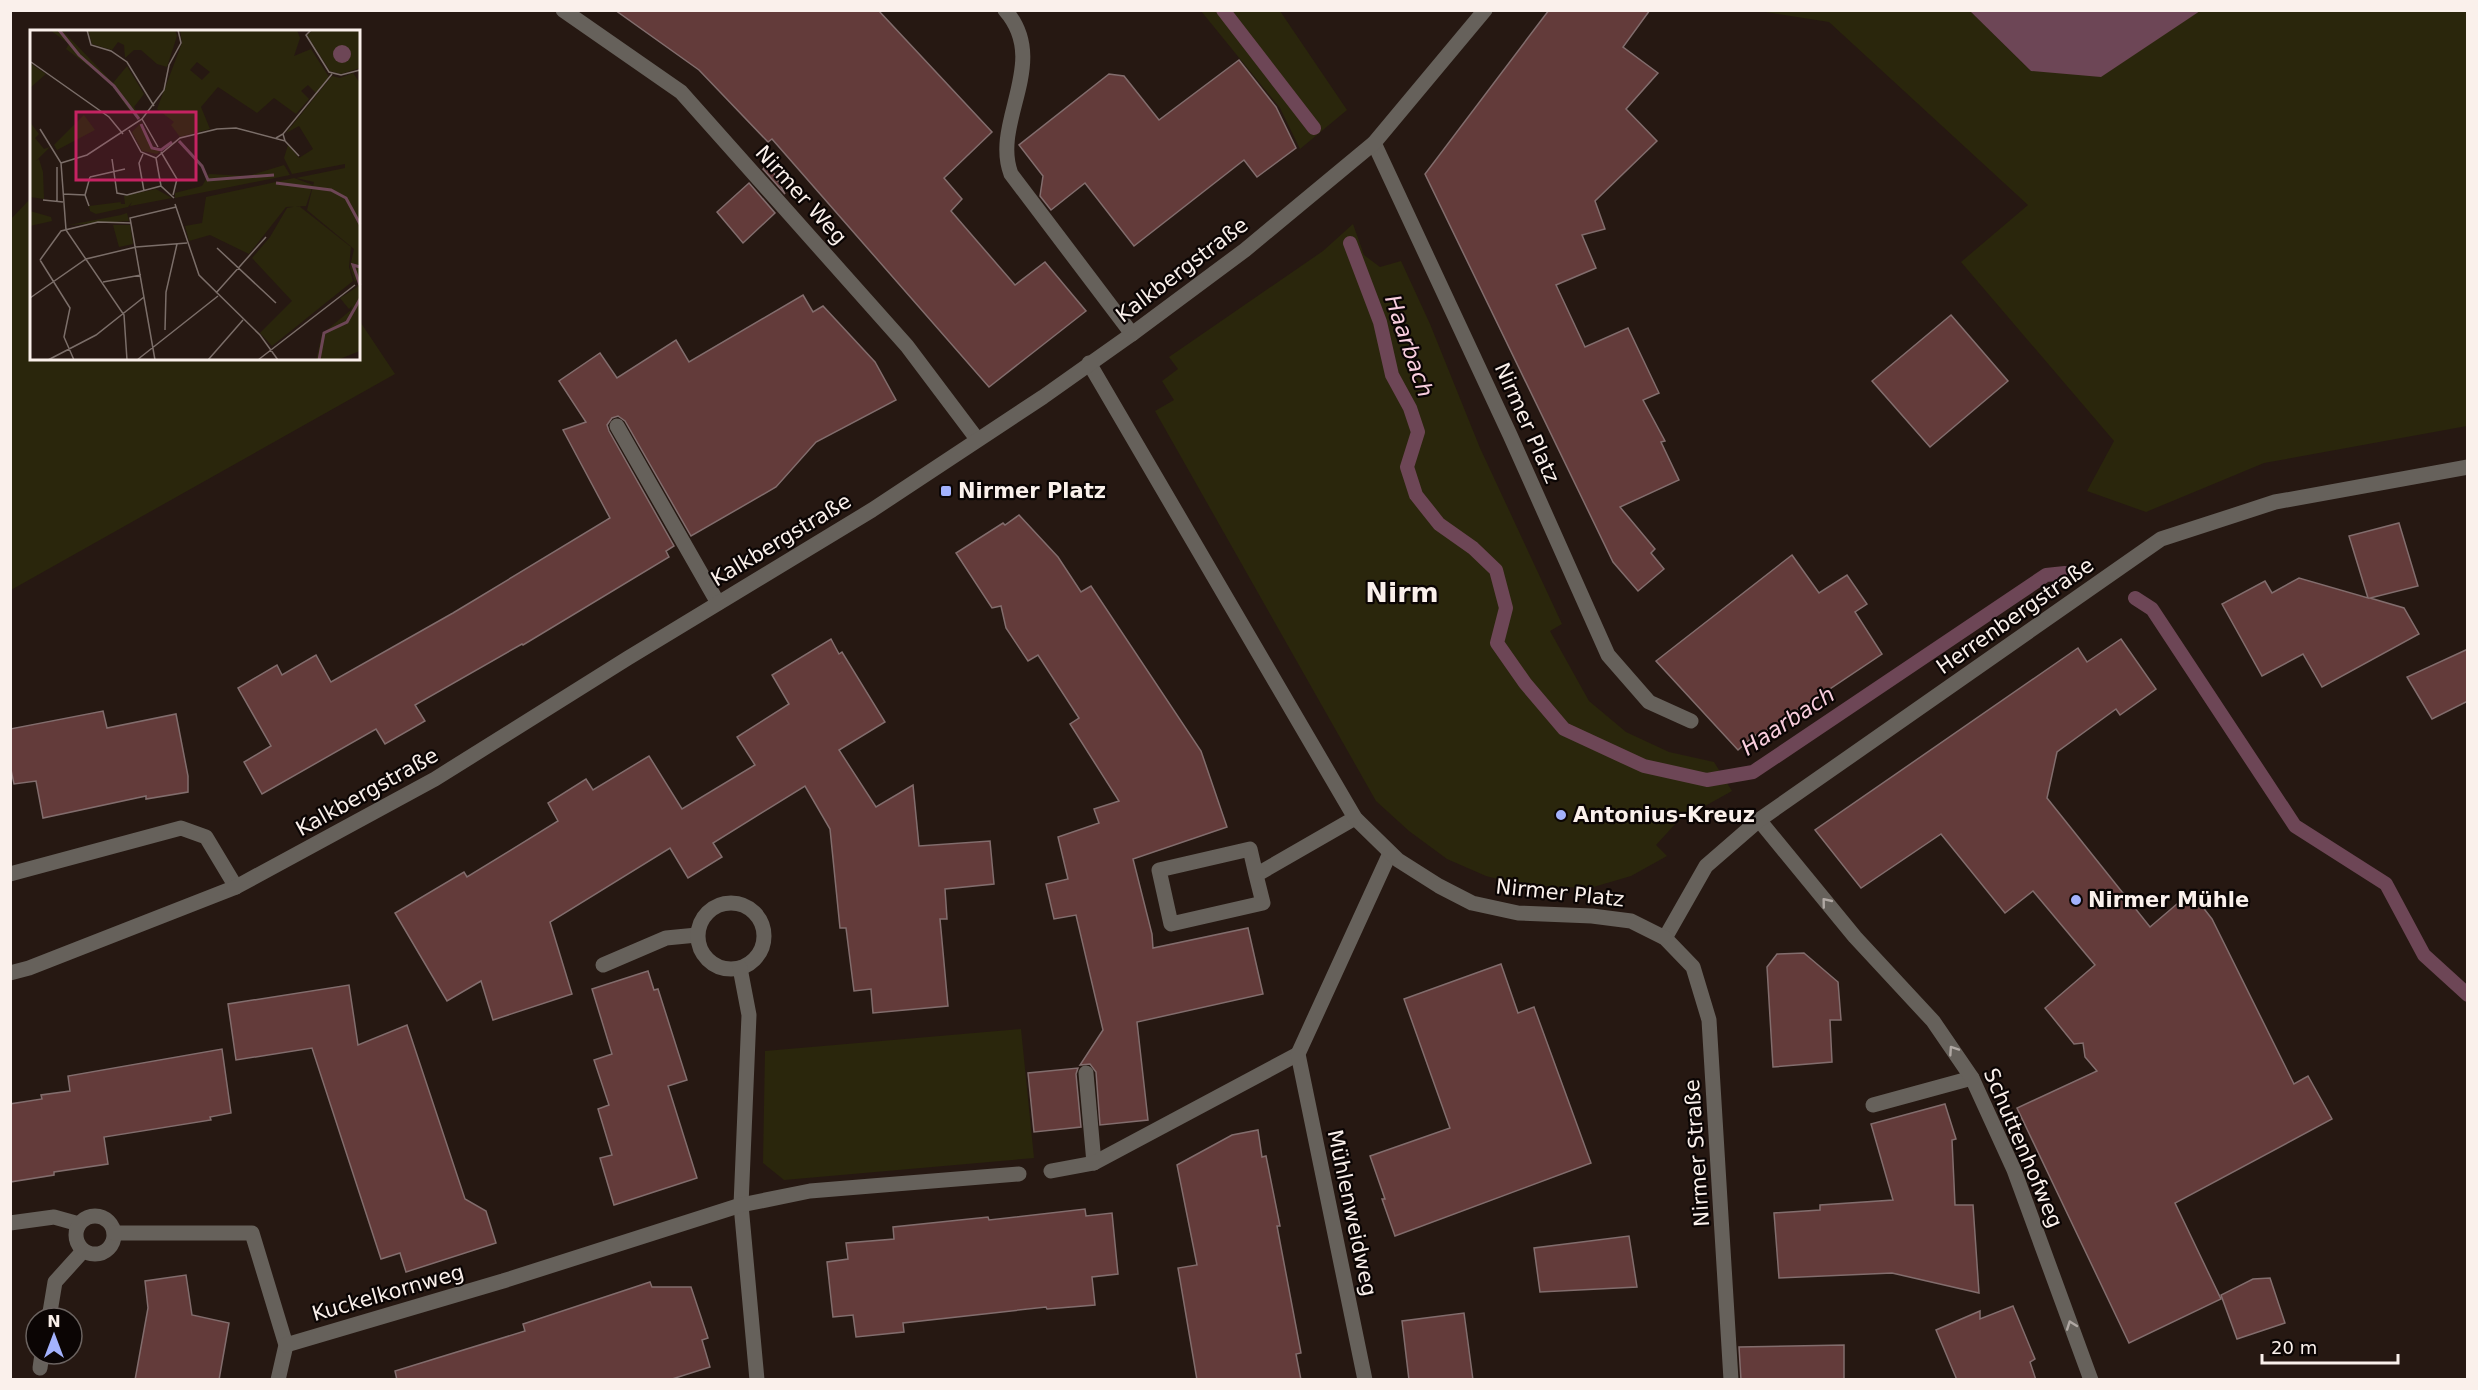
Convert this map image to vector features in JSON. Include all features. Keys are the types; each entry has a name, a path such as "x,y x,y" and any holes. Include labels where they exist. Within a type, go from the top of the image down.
{"street":[{"name":"Nirmer Weg","path":"563,10 681,92 907,346 977,439"},
{"path":"1005,10 1014,20 1023,40 1021,75 1007,148 1006,161 1011,174 1132,334"},
{"name":"Kalkbergstraße","path":"10,973 29,968 236,888 435,779 872,510 1043,397 1245,250 1374,143 1485,10"},
{"name":"Nirmer Platz","path":"1374,143 1506,424 1608,655 1649,702 1691,721"},
{"name":"Nirmer Platz","path":"1089,363 1355,818 1390,853 1438,886 1472,903 1518,913 1592,916 1631,921 1665,938"},
{"path":"617,426 718,603"},
{"name":"Herrenbergstraße","path":"1665,938 1706,866 1759,820 2161,539 2275,502 2468,467"},
{"path":"1256,875 1355,818"},
{"name":"Schuttenhofweg","path":"1759,820 1855,937 1933,1021 1972,1078 2014,1170 2091,1380"},
{"path":"10,874 181,828 206,837 236,888"},
{"path":"1250,849 1256,875 1263,903 1171,924 1159,870 1250,849"},
{"path":"1051,1171 1094,1163 1298,1054 1390,853"},
{"path":"720,904 740,904 750,909 758,916 763,926 763,947 750,963 740,968 728,969 716,966 706,958 699,947 697,935 704,916 720,904"},
{"path":"603,965 666,938 697,935"},
{"name":"Nirmer Straße","path":"1665,938 1693,967 1709,1020 1731,1380"},
{"path":"740,968 749,1015 741,1205 757,1380"},
{"name":"Mühlenweidweg","path":"1298,1054 1365,1380"},
{"path":"1086,1073 1094,1163"},
{"path":"1873,1105 1972,1078"},
{"name":"Kuckelkornweg","path":"286,1345 503,1281 741,1205 810,1191 1019,1174"},
{"path":"100,1216 112,1225 114,1233 114,1240 105,1252 98,1255 83,1251 76,1238 79,1224 85,1218 100,1216"},
{"path":"10,1223 54,1217 79,1224"},
{"path":"114,1233 252,1233 286,1345 278,1380"},
{"path":"51,1306 55,1282 83,1251"}],"shaded area":[{"path":"1201,11 1280,11 1347,110 1300,149 1280,108"},
{"path":"1759,11 1970,11 2031,71 2180,23 2200,11 2467,11 2467,426 2264,463 2146,512 2087,491 2114,441 1961,262 2028,205 1829,22"},
{"path":"1970,11 2200,11 2101,77 2031,71"},
{"path":"30,199 30,360 360,360 360,322 395,374 11,590 11,219"},
{"path":"1353,224 1364,255 1380,267 1401,261 1430,324 1480,448 1562,624 1550,631 1589,701 1626,732 1669,752 1714,762 1732,791 1678,821 1656,845 1667,856 1631,876 1590,888 1521,885 1486,876 1447,859 1409,831 1376,801 1155,411 1174,400 1162,381 1178,369 1169,357 1323,251"},
{"path":"1021,1029 1034,1158 784,1180 763,1163 765,1051"}],"building":[{"path":"615,10 878,10 992,132 944,178 962,199 951,211 1015,285 1045,262 1086,311 989,387 772,139 768,142 699,70"},
{"path":"1549,10 1650,10 1623,47 1658,73 1626,109 1657,141 1595,201 1605,229 1582,235 1596,268 1556,285 1585,347 1628,328 1659,393 1643,400 1665,441 1661,442 1679,480 1620,507 1655,549 1651,553 1664,569 1638,591 1613,562 1425,174"},
{"path":"1239,60 1276,107 1296,148 1257,177 1244,160 1134,246 1085,183 1051,210 1040,196 1043,176 1019,145 1109,74 1124,76 1159,120"},
{"path":"769,164 785,194 763,169"},
{"path":"749,183 775,213 743,243 717,212"},
{"path":"803,295 813,312 823,306 875,362 896,400 816,442 776,487 691,536 625,421 618,416 612,418 607,425 609,431 674,546 666,551 669,557 523,645 415,705 425,721 385,744 376,729 262,794 244,762 271,746 238,688 277,665 282,675 316,655 331,682 453,613 610,518 563,430 586,422 559,381 600,353 617,378 676,340 689,362"},
{"path":"1951,315 2008,381 1930,447 1872,381"},
{"path":"1019,515 1058,557 1081,592 1091,586 1201,751 1227,827 1133,859 1152,934 1153,948 1248,928 1263,994 1137,1022 1148,1120 1100,1125 1096,1072 1090,1064 1080,1065 1103,1030 1076,915 1054,919 1046,884 1068,879 1058,837 1099,823 1094,809 1119,801 1070,724 1079,718 1038,655 1028,661 1006,628 1001,606 992,608 956,553"},
{"path":"2399,523 2418,586 2370,598 2404,608 2419,634 2322,687 2303,654 2262,676 2222,604 2265,581 2272,593 2299,578 2368,598 2349,536"},
{"path":"1792,555 1819,593 1847,575 1867,604 1855,612 1882,654 1758,737 1755,735 1738,750 1656,661"},
{"path":"831,639 839,654 842,652 885,722 839,750 876,807 913,785 919,846 990,841 994,884 945,889 947,919 940,919 948,1006 873,1013 871,989 854,991 846,928 840,928 830,829 805,786 713,843 722,857 688,878 670,848 550,922 572,994 493,1020 481,981 447,1001 395,913 464,872 467,877 558,821 548,803 586,779 593,790 649,756 682,809 755,765 737,737 789,704 772,675"},
{"path":"2121,639 2156,689 2120,715 2116,709 2057,752 2047,798 2150,927 2191,892 2212,919 2294,1084 2308,1076 2332,1119 2175,1203 2221,1299 2129,1343 2017,1108 2097,1071 2085,1057 2083,1043 2074,1044 2045,1008 2095,965 2033,891 2005,913 1941,834 1861,888 1815,830 2078,648 2087,662"},
{"path":"2468,649 2468,701 2432,719 2407,677"},
{"path":"103,711 107,728 176,714 188,776 188,792 146,799 146,796 43,818 36,781 14,784 10,765 10,729"},
{"path":"1804,953 1838,982 1841,1020 1830,1020 1832,1062 1773,1067 1767,967 1777,954"},
{"path":"1501,964 1518,1013 1534,1007 1591,1163 1395,1236 1370,1156 1450,1128 1404,999"},
{"path":"648,971 654,990 658,989 687,1080 668,1086 697,1178 614,1205 600,1158 612,1155 598,1109 609,1105 594,1060 612,1054 592,989"},
{"path":"349,985 358,1045 407,1025 465,1199 486,1211 496,1243 406,1272 400,1253 381,1259 312,1048 236,1060 228,1004"},
{"path":"222,1049 231,1113 210,1117 211,1120 104,1137 108,1164 54,1172 54,1175 10,1182 10,1104 42,1099 41,1095 70,1091 68,1076"},
{"path":"1078,1068 1076,1074 1081,1127 1034,1132 1028,1073"},
{"path":"1945,1104 1956,1139 1952,1140 1955,1205 1973,1205 1979,1293 1892,1273 1779,1278 1774,1213 1820,1210 1820,1205 1893,1200 1871,1124"},
{"path":"1258,1130 1262,1157 1266,1156 1280,1226 1277,1226 1301,1353 1296,1354 1301,1380 1197,1380 1178,1268 1197,1265 1177,1165 1232,1135"},
{"path":"1085,1209 1086,1216 1112,1213 1118,1274 1092,1277 1095,1305 1047,1309 1046,1307 903,1323 904,1332 856,1337 853,1315 833,1317 827,1262 848,1259 846,1243 894,1239 893,1227 988,1217 989,1220"},
{"path":"1629,1236 1637,1287 1540,1292 1534,1248"},
{"path":"186,1275 192,1315 229,1323 219,1380 135,1380 148,1308 145,1281"},
{"path":"2270,1278 2285,1323 2237,1339 2221,1295 2253,1279"},
{"path":"650,1282 652,1287 691,1287 708,1338 702,1340 710,1367 669,1380 397,1380 395,1371 525,1331 523,1324"},
{"path":"2013,1306 2035,1359 2030,1362 2036,1380 1957,1380 1936,1330 1980,1311 1980,1319"},
{"path":"1464,1313 1473,1380 1409,1380 1402,1321"},
{"path":"1844,1345 1844,1380 1741,1380 1739,1347"}],"waterway":[{"name":"Haarbach","path":"1223,10 1314,128"},
{"name":"Haarbach","path":"1350,243 1380,322 1392,375 1410,408 1418,432 1407,467 1416,495 1439,524 1473,548 1496,570 1506,608 1497,643 1525,683 1564,729 1644,766 1707,780 1753,772 2046,575 2065,573"},
{"name":"Haarbach","path":"2135,598 2152,609 2295,826 2386,884 2424,955 2468,995"}],"place":[{"name":"Nirmer Platz","path":"946,491"},
{"name":"Antonius-Kreuz","path":"1561,815"},
{"name":"Nirmer Mühle","path":"2076,900"}],"district":[{"name":"Nirm","path":"1402,592"}]}
